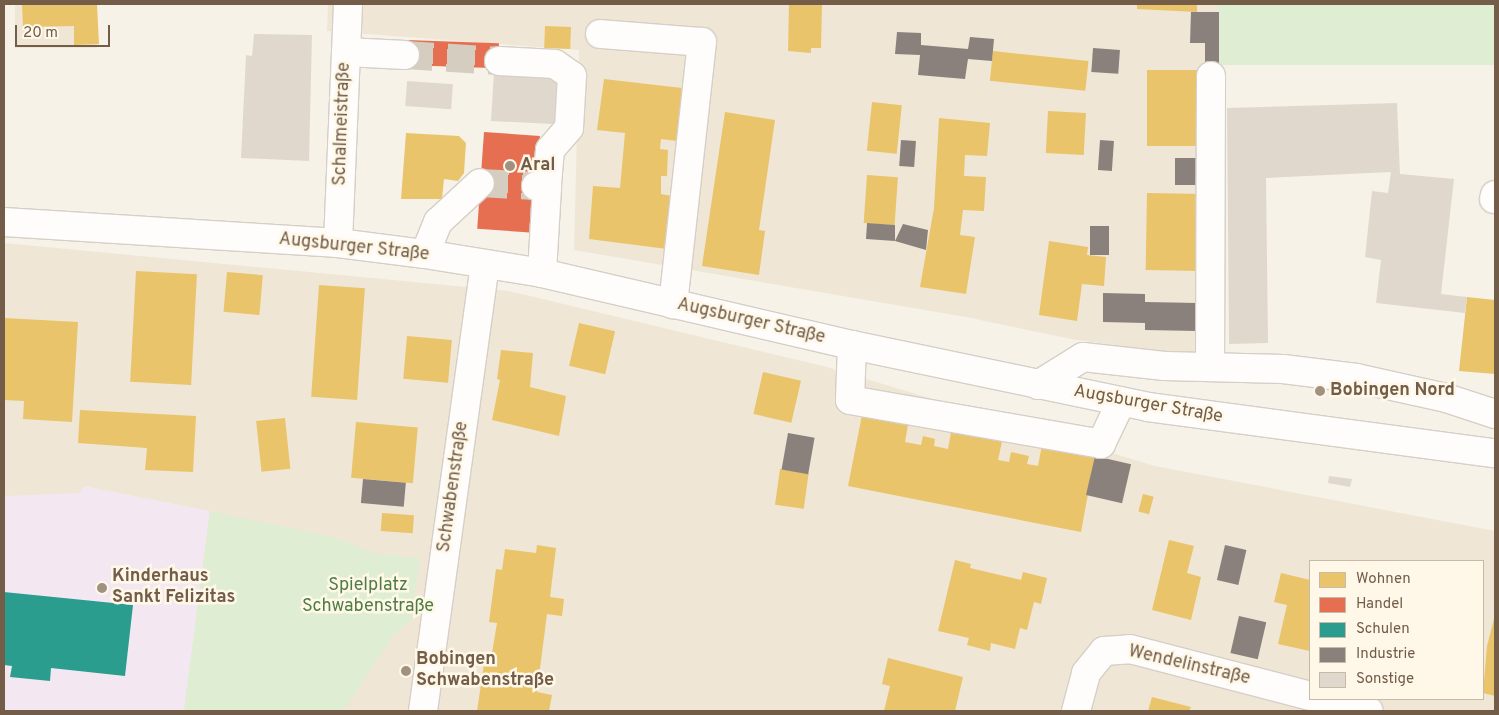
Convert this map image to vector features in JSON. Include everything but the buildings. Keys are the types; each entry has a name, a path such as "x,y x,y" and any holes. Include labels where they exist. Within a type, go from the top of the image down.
{"street":[{"name":"Schalmeistraße","path":"338,244 348,4"},
{"path":"600,34 702,42 673,304"},
{"path":"346,52 405,55"},
{"path":"499,61 555,64 572,76 569,128 550,150 542,187 542,274"},
{"path":"1210,366 1211,76"},
{"path":"425,254 438,222 480,183"},
{"name":"Augsburger Straße","path":"4,222 338,244 425,254 542,274 852,345 1121,402 1495,453"},
{"name":"Schwabenstraße","path":"423,711 485,264"},
{"path":"852,345 850,400 1101,444 1121,402"},
{"path":"1038,385 1083,357 1165,366 1283,369 1356,378 1446,398 1495,414"},
{"name":"Wendelinstraße","path":"1076,711 1086,673 1104,651 1130,649 1309,696"},
{"path":"1324,700 1368,711"}],"shaded area":[{"path":"15,4 97,4 97,48 15,48"},
{"path":"328,4 1218,4 1214,359 1071,339 966,317 574,250 579,50 327,31"},
{"path":"4,243 509,291 823,366 1155,466 1495,531 1495,711 4,711"},
{"name":"Kinderhaus Sankt Felizitas","path":"84,486 210,511 184,711 4,711 4,496 80,493"}],"green space":[{"path":"1218,4 1495,4 1495,65 1218,65"},
{"name":"Spielplatz Schwabenstraße","path":"210,511 337,538 373,553 420,558 411,621 393,636 343,711 184,711"}],"tunnel":[{"path":"405,55 499,61"},
{"path":"480,183 536,186"}],"place":[{"name":"Aral","path":"510,166"},
{"name":"Bobingen Nord","path":"1320,391"},
{"name":"Kinderhaus Sankt Felizitas","path":"102,588"},
{"name":"Bobingen Schwabenstraße","path":"406,671"}]}
